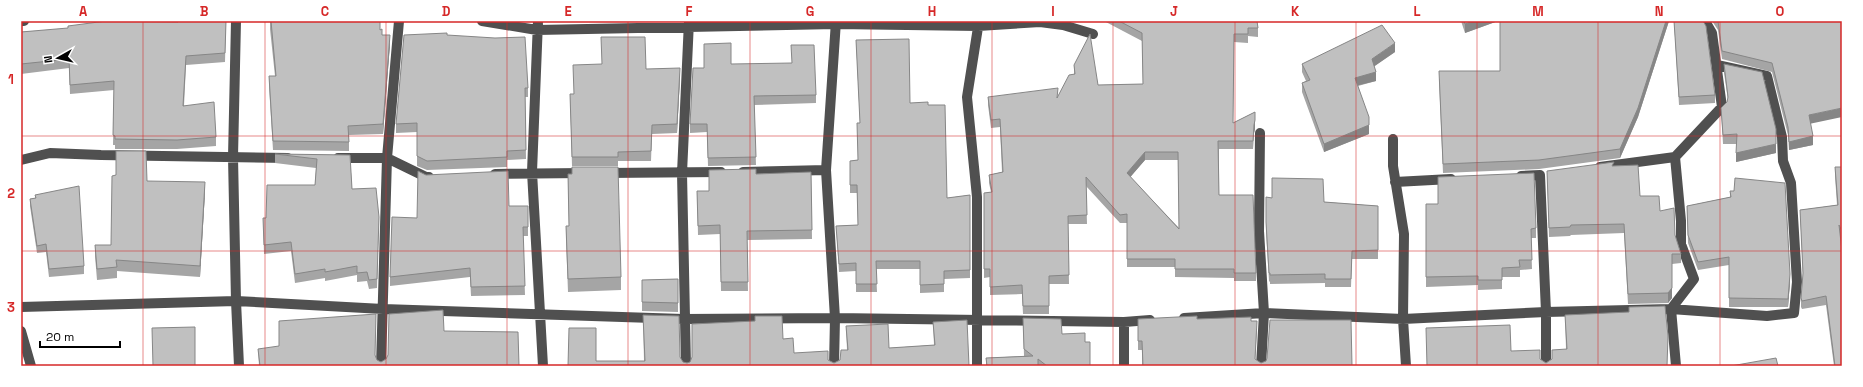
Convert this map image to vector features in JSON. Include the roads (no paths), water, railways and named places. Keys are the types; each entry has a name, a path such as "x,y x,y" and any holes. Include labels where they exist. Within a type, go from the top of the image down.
{"street":[{"path":"236,21 233,157 236,301 240,366"},
{"path":"381,366 387,158 400,21"},
{"path":"482,21 538,26 836,22 1040,22 1063,25 1093,34"},
{"path":"1592,168 1675,157 1722,107 1712,33 1705,21"},
{"path":"834,366 835,318 826,170 836,22"},
{"path":"977,366 977,197 967,97 978,23"},
{"path":"686,366 683,319 682,173 689,24"},
{"path":"538,26 532,172 543,366"},
{"path":"21,307 236,301 383,309 540,313 683,319 835,318 1124,322 1264,313 1404,319 1546,312 1671,309 1767,316 1794,313 1797,282 1791,183 1783,161 1782,137 1767,76 1717,65"},
{"path":"1260,133 1259,231 1264,313 1261,366"},
{"path":"1393,139 1393,166 1404,234 1404,319 1406,366"},
{"path":"21,160 50,153 295,158"},
{"path":"1675,157 1681,244 1694,279 1671,309 1676,366"},
{"path":"326,158 387,158 426,178 441,177"},
{"path":"487,175 532,172 682,173 826,170"},
{"path":"1510,176 1544,174 1546,366"},
{"path":"1395,182 1464,178"},
{"path":"1124,322 1124,366"},
{"path":"21,331 31,366"}]}
